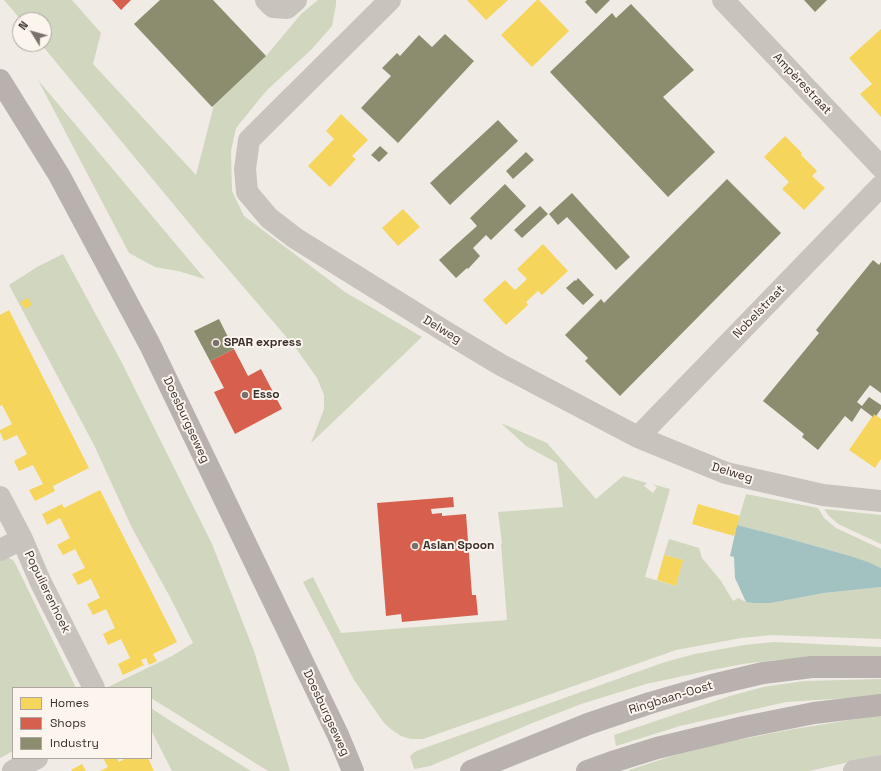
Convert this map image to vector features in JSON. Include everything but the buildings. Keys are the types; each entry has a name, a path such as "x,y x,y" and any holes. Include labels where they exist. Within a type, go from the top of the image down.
{"main road":[{"name":"Doesburgseweg","path":"0,80 60,175 150,345 338,735 353,771"},
{"name":"Ringbaan-Oost","path":"471,771 588,724 650,703 712,685 763,673 812,667 881,667"},
{"path":"587,771 657,748 744,727 814,712 881,705"}],"street":[{"path":"266,0 273,7 287,8 296,0"},
{"name":"Ampèrestraat","path":"723,0 881,167"},
{"name":"Delweg","path":"380,3 249,140 245,169 247,192 268,218 294,238 501,365 638,438 726,473 823,495 881,501"},
{"name":"Nobelstraat","path":"638,438 881,186"},
{"name":"Populierenhoek","path":"0,497 93,687"},
{"path":"0,550 22,539"},
{"path":"12,771 36,759"},
{"path":"854,771 881,766"}],"green space":[{"path":"4,0 72,0 101,33 93,64 196,175 214,105 267,55 301,14 318,0 336,0 332,26 312,49 267,90 236,128 231,151 232,191 244,216 345,292 422,337 311,443 324,409 324,395 317,378 295,347 198,234 48,52 52,52 52,12 14,12"},
{"path":"38,80 205,279 178,271 155,267 129,253"},
{"path":"63,254 121,361 212,544 254,651 290,771 268,771 152,699 152,687 108,687 172,656 193,643 170,597 132,528 94,445 9,285 37,267"},
{"path":"501,423 547,443 596,499 623,476 647,483 644,486 653,493 657,487 652,484 670,489 645,577 676,586 683,560 664,555 669,539 699,548 702,558 721,581 733,601 738,598 746,602 771,603 824,593 881,587 881,639 772,635 741,638 676,650 423,739 411,739 401,736 384,723 354,680 303,582 313,577 341,633 507,620 502,543 498,512 563,507 557,463 526,446"},
{"path":"746,494 818,508 824,518 836,528 881,549 881,568 847,555 737,525"},
{"path":"824,509 881,515 881,544 838,524"},
{"path":"6,556 14,561 76,687 12,687 12,752 0,758 0,559"},
{"path":"774,642 881,647 881,657 839,656 775,660 711,670 646,684 581,704 430,766 415,769 410,756 416,751 665,662 695,654 744,645"},
{"path":"881,679 881,696 786,702 680,726 616,746 614,735 730,696 763,687 804,681"},
{"path":"152,709 251,771 172,771 152,732"},
{"path":"881,715 881,755 809,771 626,771 672,756 727,742 794,729"}],"water":[{"path":"737,525 868,562 881,568 881,587 824,593 771,603 746,602 735,578 734,557 730,556"}],"place":[{"name":"SPAR express","path":"216,343"},
{"name":"Esso","path":"245,395"},
{"name":"Asian Spoon","path":"415,546"}]}
